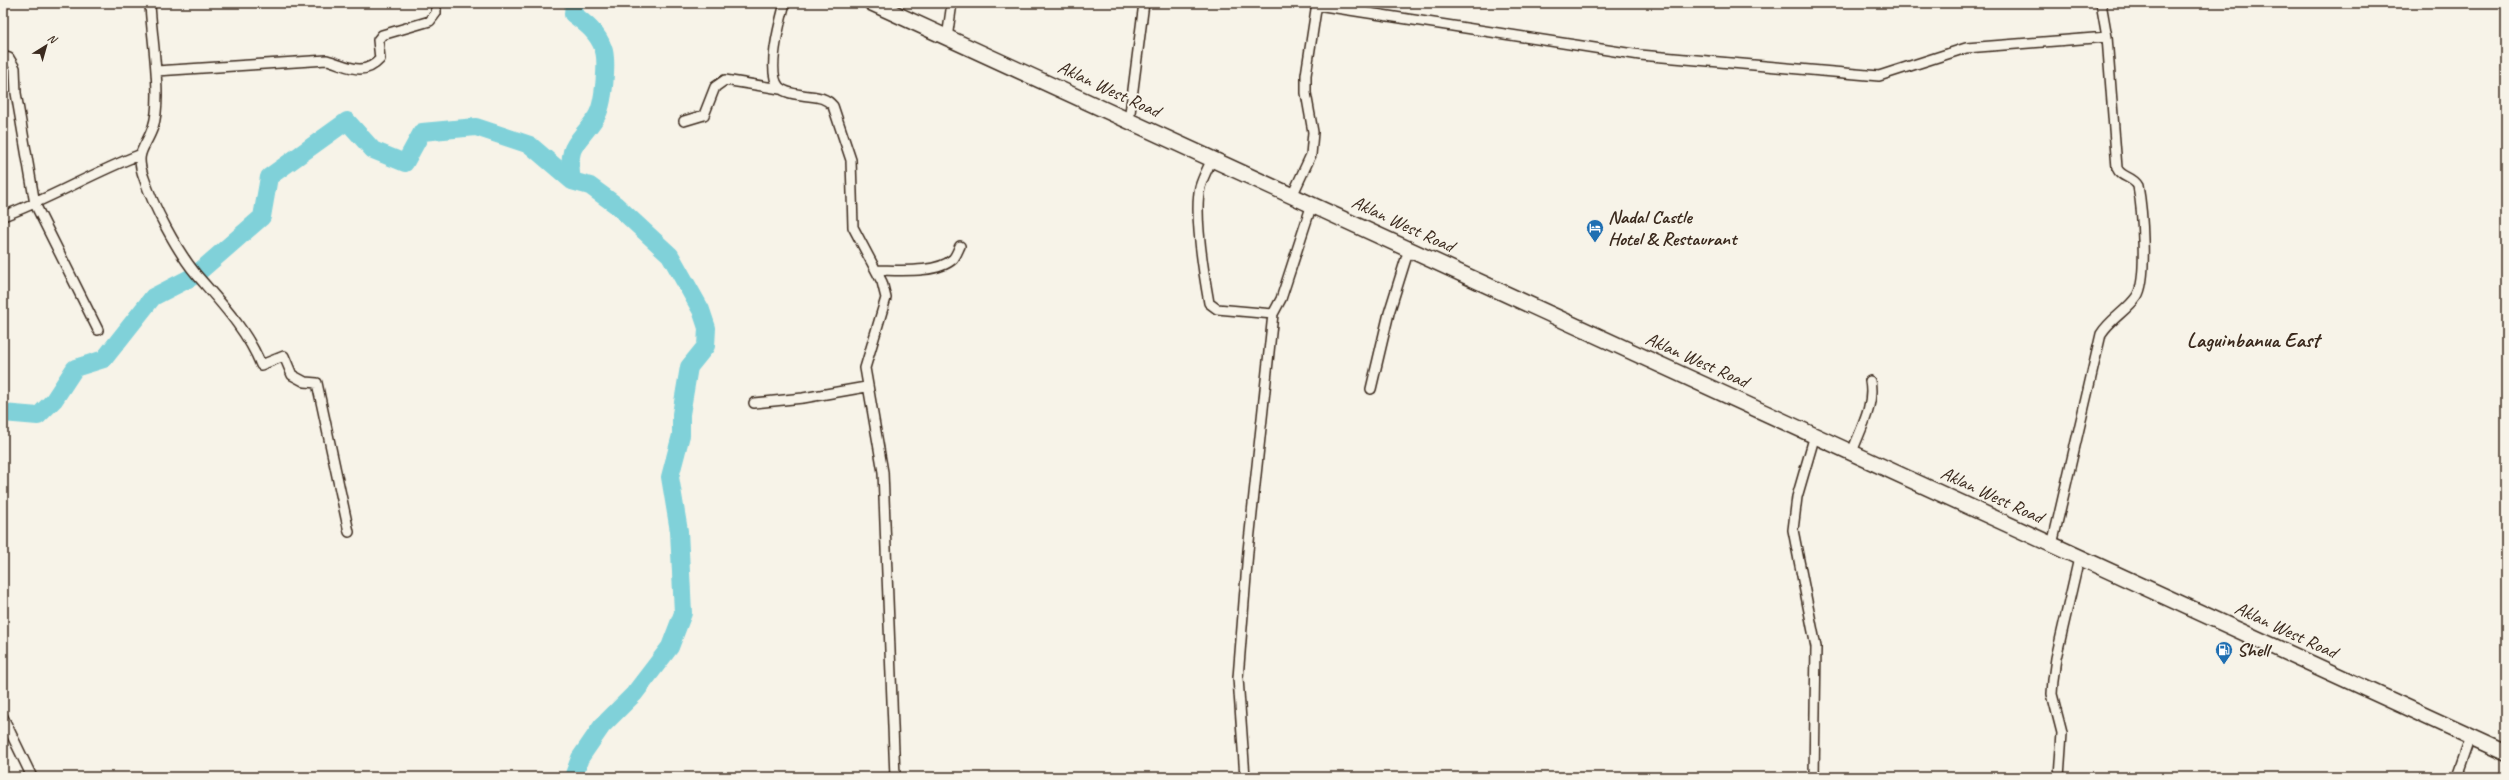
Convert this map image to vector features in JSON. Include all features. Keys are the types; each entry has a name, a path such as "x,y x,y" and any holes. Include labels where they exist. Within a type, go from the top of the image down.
{"main road":[{"name":"Aklan West Road","path":"872,3 2506,753"}],"street":[{"path":"150,3 156,71 156,114 153,128 139,155 144,178 172,238 195,272 216,295 254,349 261,365 284,356 292,375 305,382 317,383 349,532"},
{"path":"156,71 320,60 335,62 344,68 358,70 374,66 380,59 378,40 382,35 430,21 436,13 436,3"},
{"path":"780,89 775,81 774,68 778,32 785,3"},
{"path":"948,38 952,3"},
{"path":"1129,121 1144,3"},
{"path":"2052,545 2101,334 2134,300 2141,288 2144,273 2138,186 2134,180 2120,174 2117,168 2107,37 2101,3"},
{"path":"1292,196 1310,155 1313,132 1306,93 1306,75 1317,4 1640,55 1879,76 1966,48 2107,37"},
{"path":"3,56 9,58 15,68 16,93 35,204 98,330"},
{"path":"684,121 704,115 715,87 725,80 780,89 792,94 821,98 829,101 833,106 851,160 853,227 876,270 886,298 864,368 866,387 882,472 895,777"},
{"path":"3,216 35,204 103,169 139,155"},
{"path":"1212,159 1200,188 1199,205 1209,303 1217,309 1273,314"},
{"path":"1245,777 1238,678 1248,551 1273,314 1281,299 1312,204"},
{"path":"876,270 933,268 946,264 954,258 960,246"},
{"path":"1371,389 1389,313 1409,249"},
{"path":"1852,452 1871,403 1873,394 1870,381"},
{"path":"754,403 803,398 866,387"},
{"path":"1814,777 1816,647 1793,530 1797,497 1815,435"},
{"path":"2059,777 2062,733 2052,694 2053,680 2056,658 2079,558"},
{"path":"3,717 32,777"},
{"path":"2457,777 2471,737"}],"waterway":[{"path":"572,181 572,151 599,111 603,93 605,72 604,54 601,43 591,29 573,14 574,3"},
{"path":"200,271 262,217 269,177 347,121 373,150 405,163 422,132 476,127 530,145 572,181 590,186 616,205 670,255 701,310 707,328 706,346 689,367 681,414 681,435 670,477 679,531 683,613 670,647 634,694 602,726 580,758 573,777"},
{"path":"3,413 38,416 54,400 75,368 104,359 153,297 192,277"}],"place":[{"name":"Nadal Castle Hotel & Restaurant","path":"1595,243"},
{"name":"Shell","path":"2224,665"}],"district":[{"name":"Laguinbanua East","path":"2253,340"}]}
